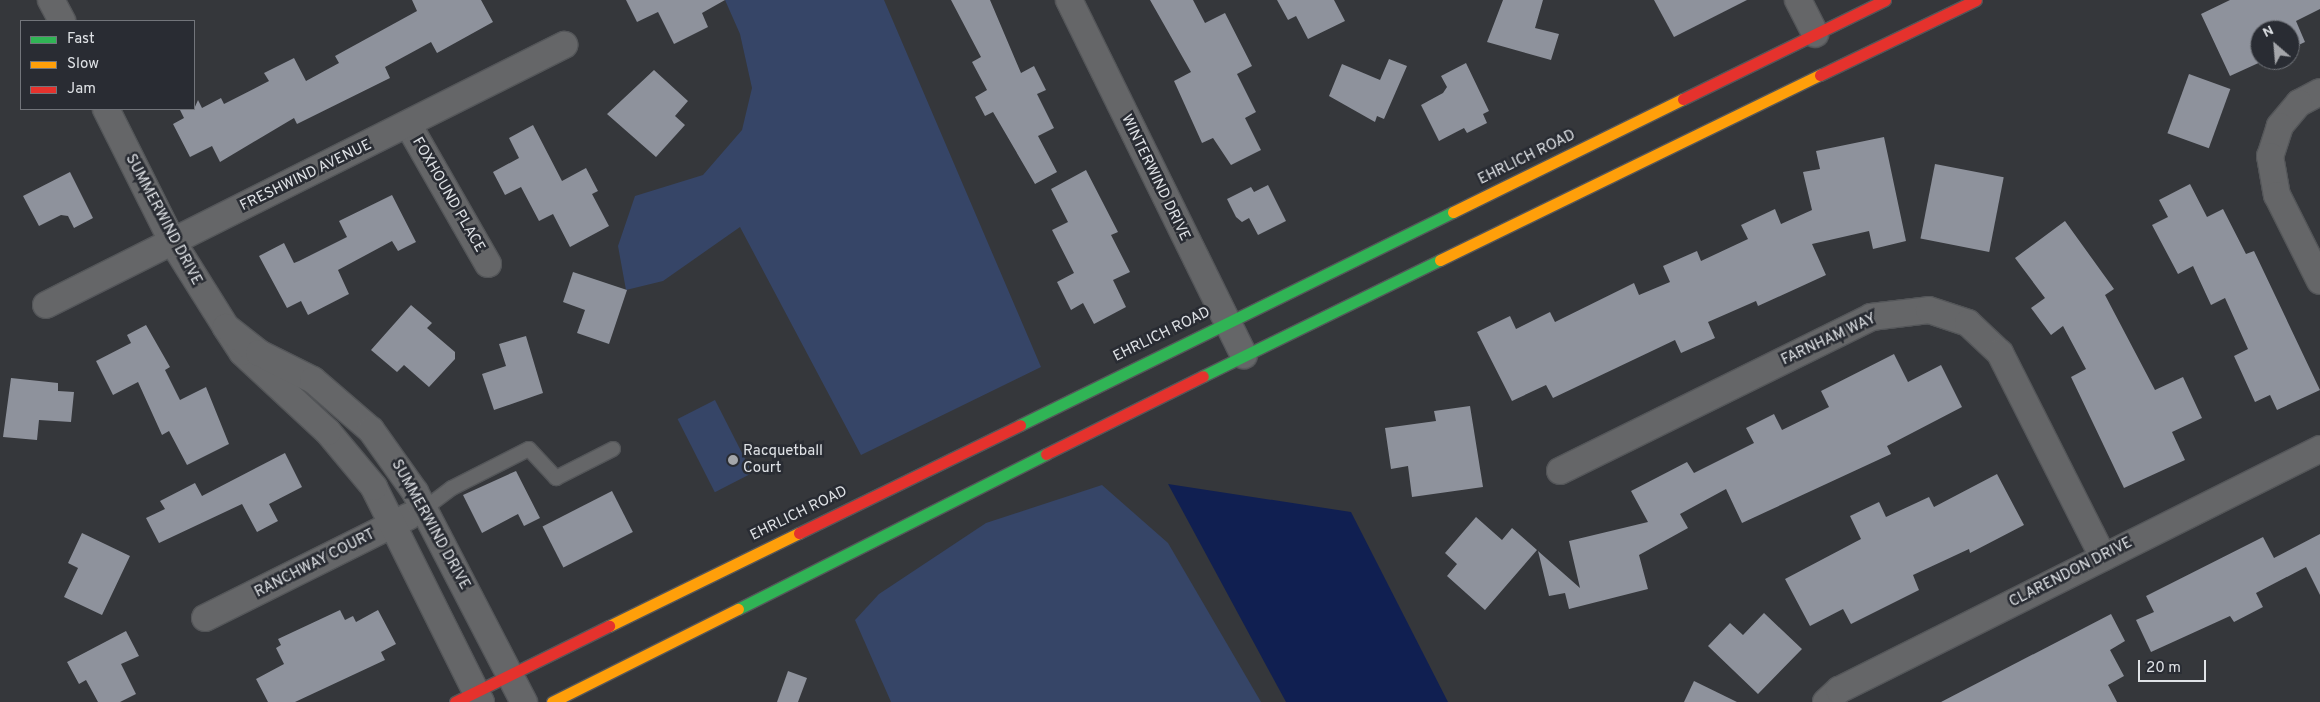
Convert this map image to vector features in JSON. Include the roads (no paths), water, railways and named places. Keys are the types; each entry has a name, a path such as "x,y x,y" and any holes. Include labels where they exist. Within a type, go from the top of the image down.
{"main road":[{"name":"EHRLICH ROAD","path":"471,699 510,674 1225,321 1885,0"},
{"path":"552,702 1244,355 1976,0"}],"street":[{"path":"51,0 61,20"},
{"name":"WINTERWIND DRIVE","path":"1069,0 1225,321 1244,355"},
{"path":"1798,0 1815,34"},
{"name":"FRESHWIND AVENUE","path":"46,305 172,241 409,126 564,45"},
{"path":"2320,92 2299,104 2280,126 2270,156 2277,195 2320,281"},
{"name":"SUMMERWIND DRIVE","path":"106,110 172,241 242,352 353,459 392,525 471,699"},
{"name":"FOXHOUND PLACE","path":"409,126 488,264"},
{"name":"FARNHAM WAY","path":"1560,471 1871,318 1929,310 1968,324 2000,353 2103,557"},
{"name":"SUMMERWIND DRIVE","path":"226,327 259,353 312,380 344,403 395,460 424,509 524,702"},
{"name":"CLARENDON DRIVE","path":"1826,702 1839,690 2320,449"},
{"name":"RANCHWAY COURT","path":"205,618 424,509"}],"lane":[{"path":"424,509 452,488 529,449 556,478 613,449"}],"place":[{"name":"Racquetball Court","path":"733,460"}]}
